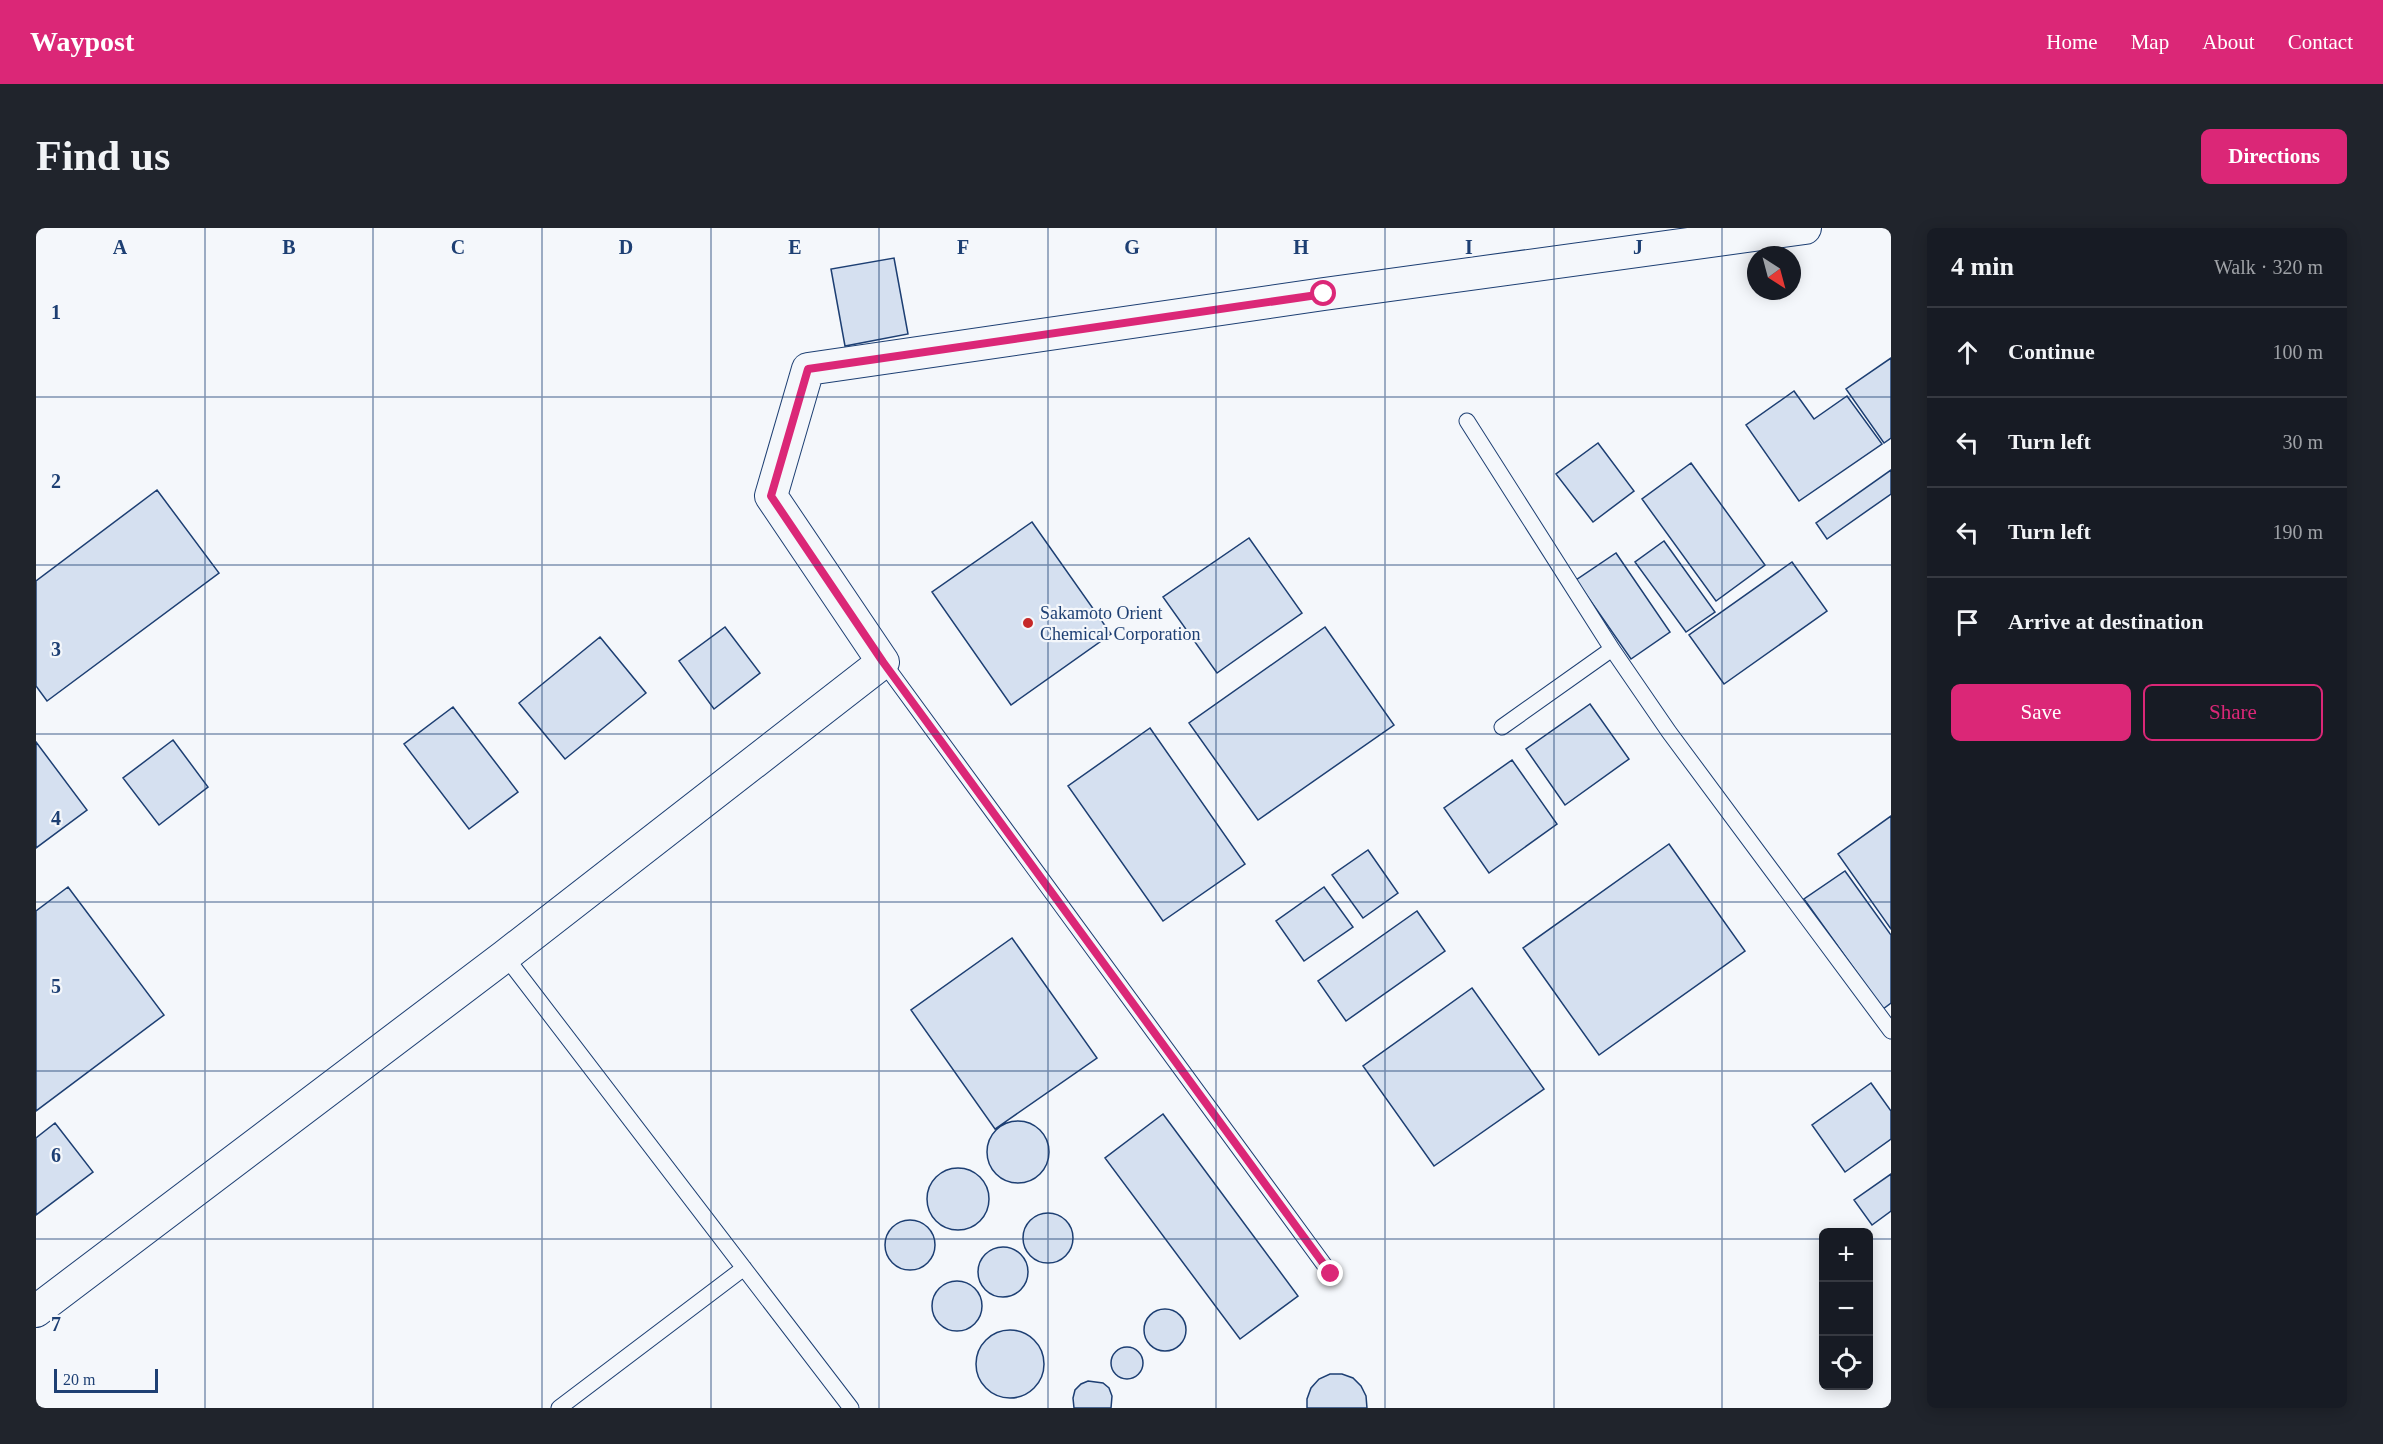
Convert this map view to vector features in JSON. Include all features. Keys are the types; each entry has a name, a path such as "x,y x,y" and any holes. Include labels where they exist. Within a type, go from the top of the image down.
{"street":[{"path":"36,1311 505,956 883,662 771,496 808,369 1805,228"}],"lane":[{"path":"1467,421 1612,649 1669,732 1891,1031"},
{"path":"1502,728 1612,649"},
{"path":"883,662 1331,1274"},
{"path":"505,956 850,1408"},
{"path":"559,1408 744,1268"}],"building":[{"path":"894,258 908,334 845,346 831,269"},
{"path":"1891,358 1891,438 1884,443 1846,389"},
{"path":"1794,391 1814,419 1847,396 1882,444 1799,501 1746,425"},
{"path":"1598,443 1634,491 1593,522 1556,474"},
{"path":"1691,463 1765,565 1716,601 1642,499"},
{"path":"1891,470 1891,494 1827,539 1816,523"},
{"path":"157,490 219,573 47,701 36,686 36,581"},
{"path":"1032,522 1111,634 1011,705 932,592"},
{"path":"1249,538 1302,613 1217,673 1163,597"},
{"path":"1664,541 1715,612 1686,632 1635,562"},
{"path":"1616,553 1670,632 1631,659 1576,580"},
{"path":"1792,562 1827,611 1724,684 1689,635"},
{"path":"725,627 760,673 714,709 679,661"},
{"path":"1325,627 1394,725 1258,820 1189,723"},
{"path":"600,637 646,693 565,759 519,703"},
{"path":"1590,704 1629,759 1565,805 1526,749"},
{"path":"453,707 518,792 469,829 404,744"},
{"path":"1150,728 1245,864 1163,921 1068,786"},
{"path":"173,740 208,787 159,825 123,778"},
{"path":"36,742 87,810 36,848"},
{"path":"1512,760 1557,824 1489,873 1444,808"},
{"path":"1891,816 1891,929 1838,854"},
{"path":"1669,844 1745,951 1599,1055 1523,948"},
{"path":"1368,850 1398,893 1363,918 1332,875"},
{"path":"1845,871 1891,935 1891,1003 1883,1009 1804,899"},
{"path":"68,887 164,1015 36,1111 36,911"},
{"path":"1324,887 1353,927 1304,961 1276,921"},
{"path":"1417,911 1445,951 1346,1021 1318,981"},
{"path":"1012,938 1097,1058 995,1129 911,1010"},
{"path":"1472,988 1544,1089 1434,1166 1363,1066"},
{"path":"1871,1083 1891,1111 1891,1139 1845,1172 1812,1125"},
{"path":"1163,1114 1298,1296 1240,1339 1105,1158"},
{"path":"1012,1121 1024,1121 1040,1130 1047,1140 1049,1152 1047,1164 1040,1174 1024,1183 1012,1183 1001,1178 992,1169 987,1158 987,1146 992,1135 1001,1126"},
{"path":"55,1123 93,1172 36,1215 36,1138"},
{"path":"952,1168 964,1168 980,1177 987,1187 989,1199 987,1211 980,1221 964,1230 952,1230 941,1225 932,1216 927,1205 927,1193 932,1182 941,1173"},
{"path":"1891,1174 1891,1211 1872,1225 1854,1200"},
{"path":"1048,1213 1057,1215 1068,1224 1073,1238 1071,1247 1062,1258 1048,1263 1039,1261 1028,1252 1023,1238 1025,1229 1034,1218"},
{"path":"910,1220 919,1222 930,1231 935,1245 933,1254 924,1265 910,1270 901,1268 890,1259 885,1245 887,1236 896,1225"},
{"path":"1003,1247 1012,1249 1023,1258 1028,1272 1026,1281 1017,1292 1003,1297 994,1295 983,1286 978,1272 980,1263 989,1252"},
{"path":"957,1281 971,1285 978,1292 982,1306 978,1320 971,1327 957,1331 943,1327 936,1320 932,1306 936,1292 943,1285"},
{"path":"1165,1309 1173,1310 1180,1315 1185,1322 1185,1338 1180,1345 1173,1350 1165,1351 1157,1350 1150,1345 1145,1338 1144,1330 1145,1322 1150,1315 1157,1310"},
{"path":"1003,1330 1017,1330 1029,1335 1039,1345 1044,1364 1039,1383 1029,1393 1017,1398 1003,1398 991,1393 981,1383 976,1371 976,1357 981,1345 991,1335"},
{"path":"1127,1347 1138,1352 1143,1363 1138,1374 1127,1379 1116,1374 1111,1363 1116,1352"},
{"path":"1330,1374 1342,1374 1353,1378 1361,1386 1366,1396 1367,1408 1307,1408 1311,1388 1319,1379"},
{"path":"1088,1381 1103,1383 1109,1388 1112,1396 1111,1408 1074,1408 1075,1390"}],"place":[{"name":"Sakamoto Orient Chemical Corporation","path":"1028,623"}],"route":[{"path":"1324,294 808,369 771,496 883,662 1331,1274"}]}
